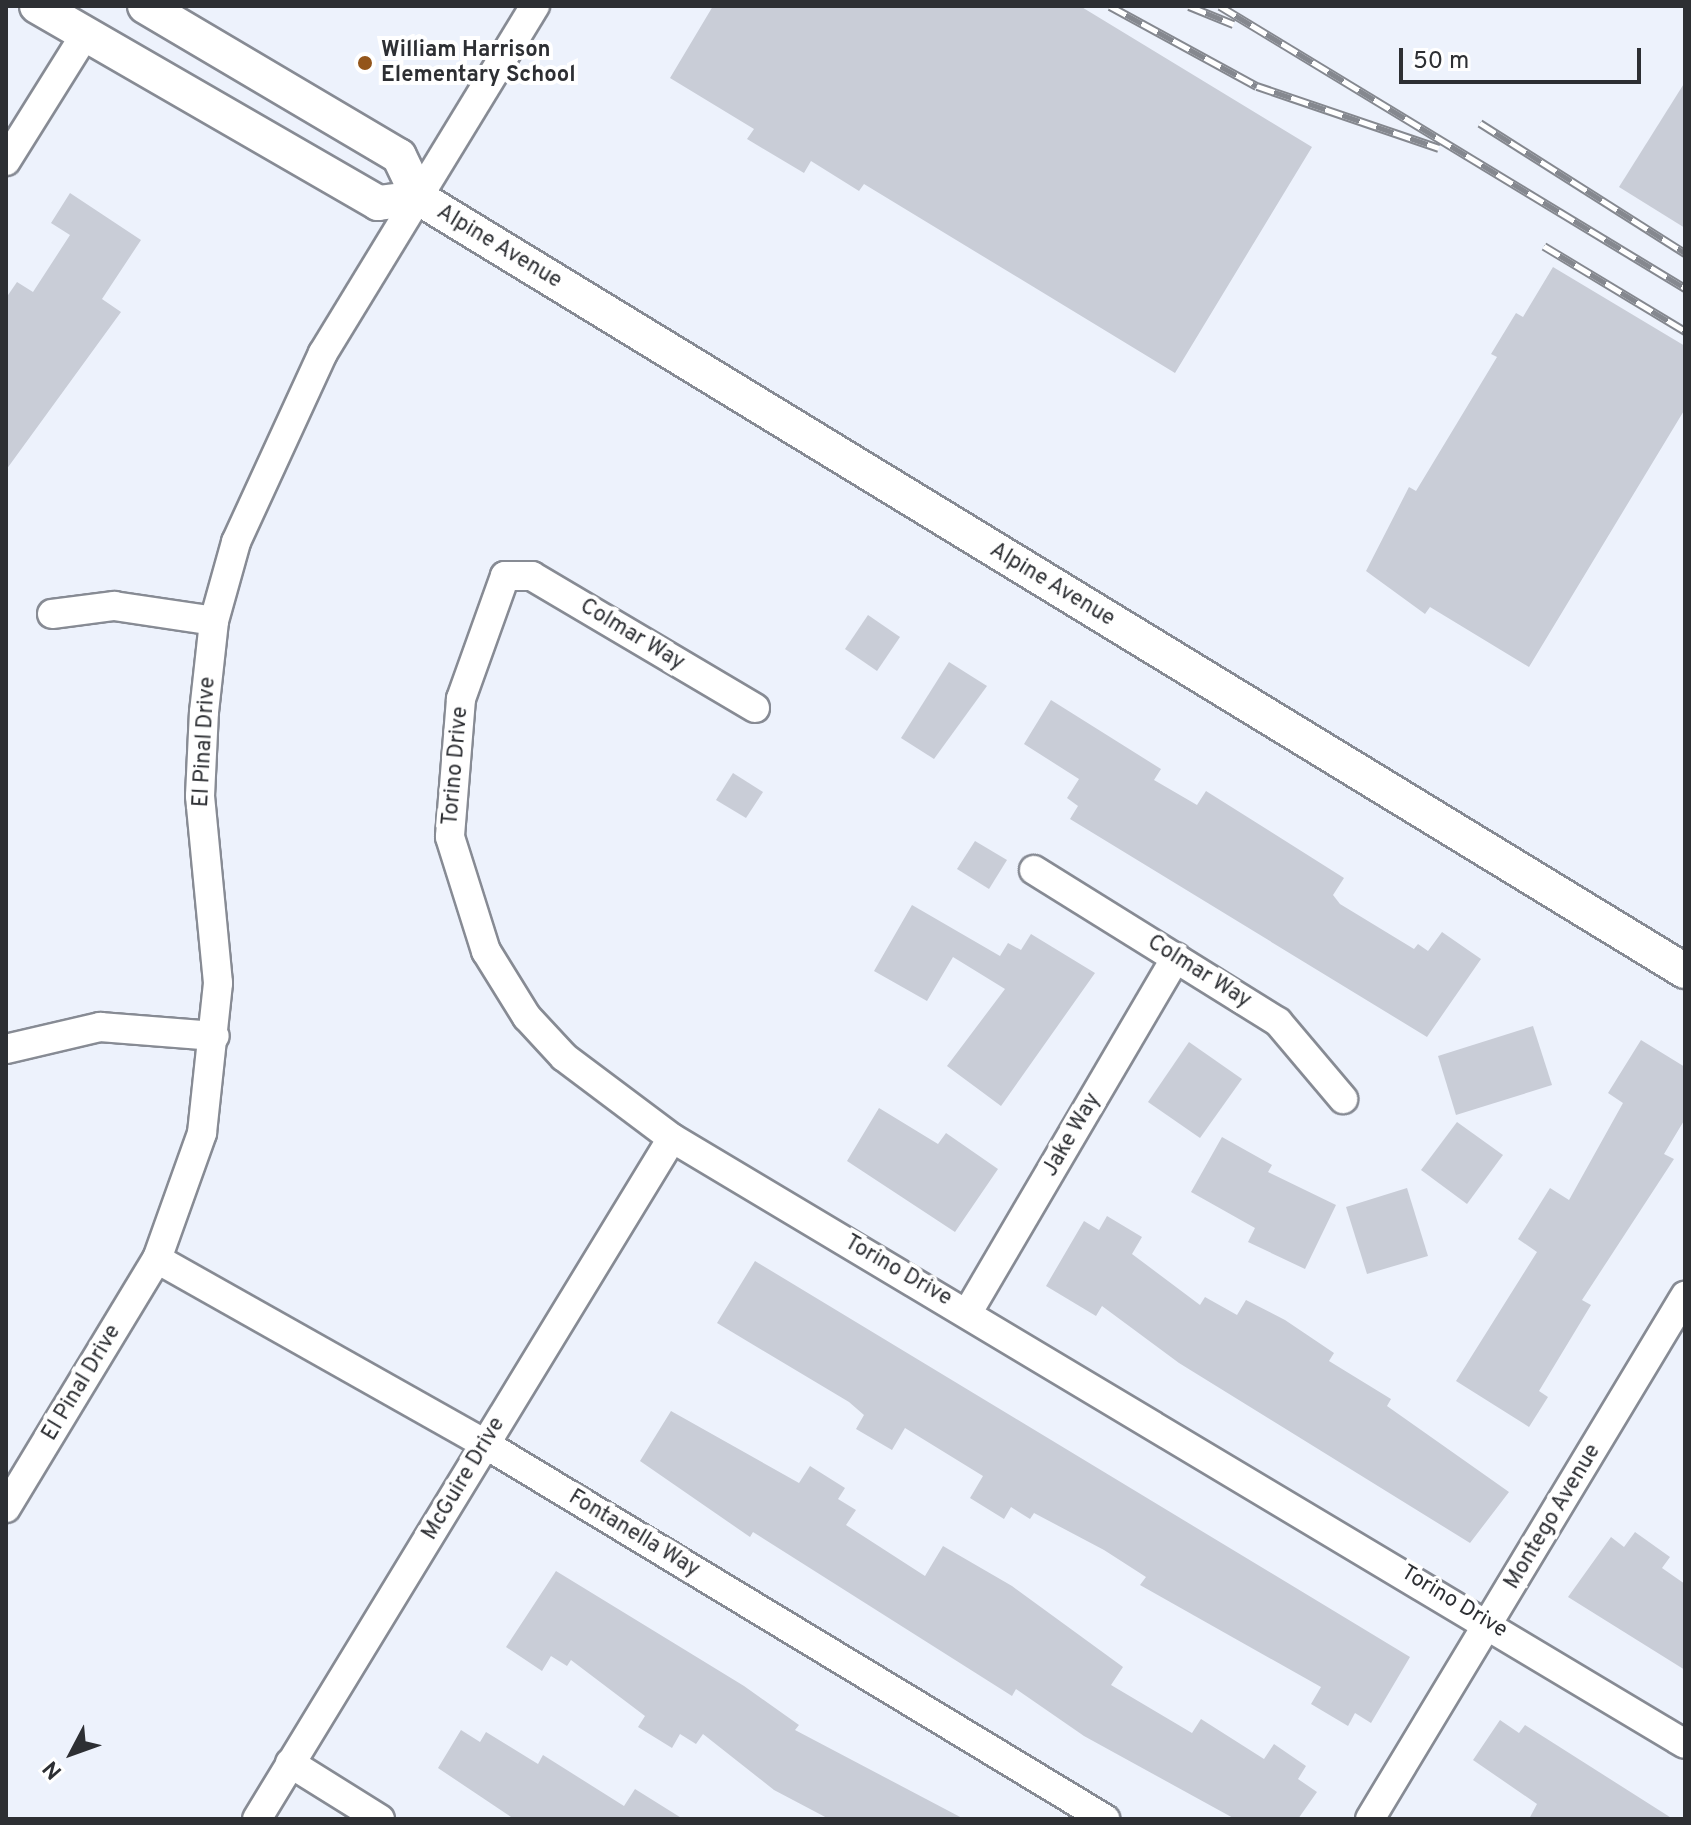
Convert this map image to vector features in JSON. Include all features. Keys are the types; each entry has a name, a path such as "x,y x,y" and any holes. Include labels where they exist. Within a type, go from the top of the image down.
{"street":[{"name":"Alpine Avenue","path":"37,6 378,203 419,198"},
{"name":"Alpine Avenue","path":"145,6 399,156 419,198 1685,971"},
{"name":"El Pinal Drive","path":"6,1508 157,1259 202,1133 215,1036 218,983 200,796 214,621 276,442 535,6"},
{"path":"6,161 86,33"},
{"name":"Colmar Way","path":"505,576 532,576 755,708"},
{"name":"Torino Drive","path":"505,576 461,699 451,766 450,837 461,891 486,951 527,1017 564,1057 672,1138 1489,1623 1685,1744"},
{"path":"52,614 114,606 214,621"},
{"name":"Colmar Way","path":"1034,870 1278,1022 1343,1099"},
{"name":"Jake Way","path":"968,1312 1176,958"},
{"path":"6,1049 100,1027 215,1036"},
{"name":"McGuire Drive","path":"257,1819 672,1138"},
{"name":"Fontanella Way","path":"157,1259 485,1444 1105,1819"},
{"name":"Montego Avenue","path":"1370,1819 1685,1296"},
{"path":"290,1763 380,1819"}],"building":[{"path":"713,6 1080,6 1312,147 1175,373 864,184 859,191 811,161 804,173 747,139 754,129 670,78"},
{"path":"1685,82 1685,228 1619,187"},
{"path":"70,193 141,240 102,299 121,312 6,470 6,298 17,282 33,292 70,235 51,223"},
{"path":"1553,267 1685,346 1685,409 1529,667 1430,607 1425,614 1366,571 1409,487 1416,491 1497,357 1491,354 1516,313 1523,317"},
{"path":"868,615 900,637 877,671 845,649"},
{"path":"949,662 987,686 934,759 901,738"},
{"path":"1051,700 1161,769 1154,780 1197,805 1206,791 1344,878 1333,895 1340,904 1414,949 1418,944 1428,951 1442,932 1481,959 1427,1037 1070,819 1078,806 1067,798 1079,779 1024,744"},
{"path":"733,773 763,792 746,818 716,800"},
{"path":"975,841 1007,860 989,889 957,869"},
{"path":"912,905 1000,956 1008,943 1021,950 1031,934 1095,973 1001,1106 947,1066 1005,989 953,957 927,1001 874,971"},
{"path":"1533,1026 1552,1085 1456,1115 1438,1056"},
{"path":"1641,1040 1685,1067 1685,1119 1664,1154 1674,1159 1582,1300 1591,1305 1539,1391 1548,1397 1529,1427 1456,1381 1537,1252 1518,1239 1550,1188 1569,1200 1623,1103 1608,1093"},
{"path":"1189,1042 1242,1079 1200,1138 1148,1102"},
{"path":"879,1108 938,1144 946,1133 998,1169 955,1232 847,1161"},
{"path":"1457,1122 1503,1155 1467,1204 1421,1170"},
{"path":"1222,1137 1272,1165 1268,1172 1336,1205 1305,1269 1248,1242 1255,1228 1191,1192"},
{"path":"1407,1188 1428,1256 1367,1274 1346,1207"},
{"path":"1107,1216 1142,1237 1132,1254 1200,1305 1205,1297 1237,1315 1246,1300 1285,1320 1334,1353 1329,1361 1391,1399 1387,1406 1509,1492 1470,1543 1179,1363 1102,1306 1096,1316 1046,1286 1084,1221 1099,1230"},
{"path":"755,1261 1410,1657 1371,1723 1355,1713 1348,1726 1311,1704 1321,1687 1140,1585 1146,1577 1104,1550 1034,1513 1030,1519 1011,1507 1004,1519 970,1498 983,1476 905,1428 892,1450 856,1429 864,1415 849,1402 717,1323"},
{"path":"671,1411 799,1483 810,1466 845,1488 838,1499 856,1510 846,1525 925,1576 943,1546 1012,1586 1123,1667 1111,1685 1192,1733 1201,1719 1264,1759 1274,1744 1306,1766 1298,1779 1317,1792 1298,1819 1235,1819 1084,1736 1016,1689 1012,1696 753,1532 750,1537 640,1461"},
{"path":"1635,1532 1670,1557 1662,1568 1685,1584 1685,1670 1568,1597 1611,1537 1624,1547"},
{"path":"556,1571 744,1686 799,1725 795,1730 964,1819 829,1819 774,1790 703,1734 696,1744 680,1734 672,1748 638,1727 645,1716 571,1660 567,1666 551,1656 542,1671 506,1647"},
{"path":"1500,1720 1519,1733 1525,1725 1673,1819 1529,1819 1537,1804 1473,1760"},
{"path":"461,1730 480,1742 486,1732 538,1764 543,1755 624,1806 635,1789 683,1819 514,1819 438,1768"}],"railway":[{"path":"1110,6 1257,86 1439,148"},
{"path":"1189,6 1233,24"},
{"path":"1220,6 1685,288"},
{"path":"1480,123 1685,253"},
{"path":"1544,246 1685,331"}],"place":[{"name":"William Harrison Elementary School","path":"365,63"}]}
